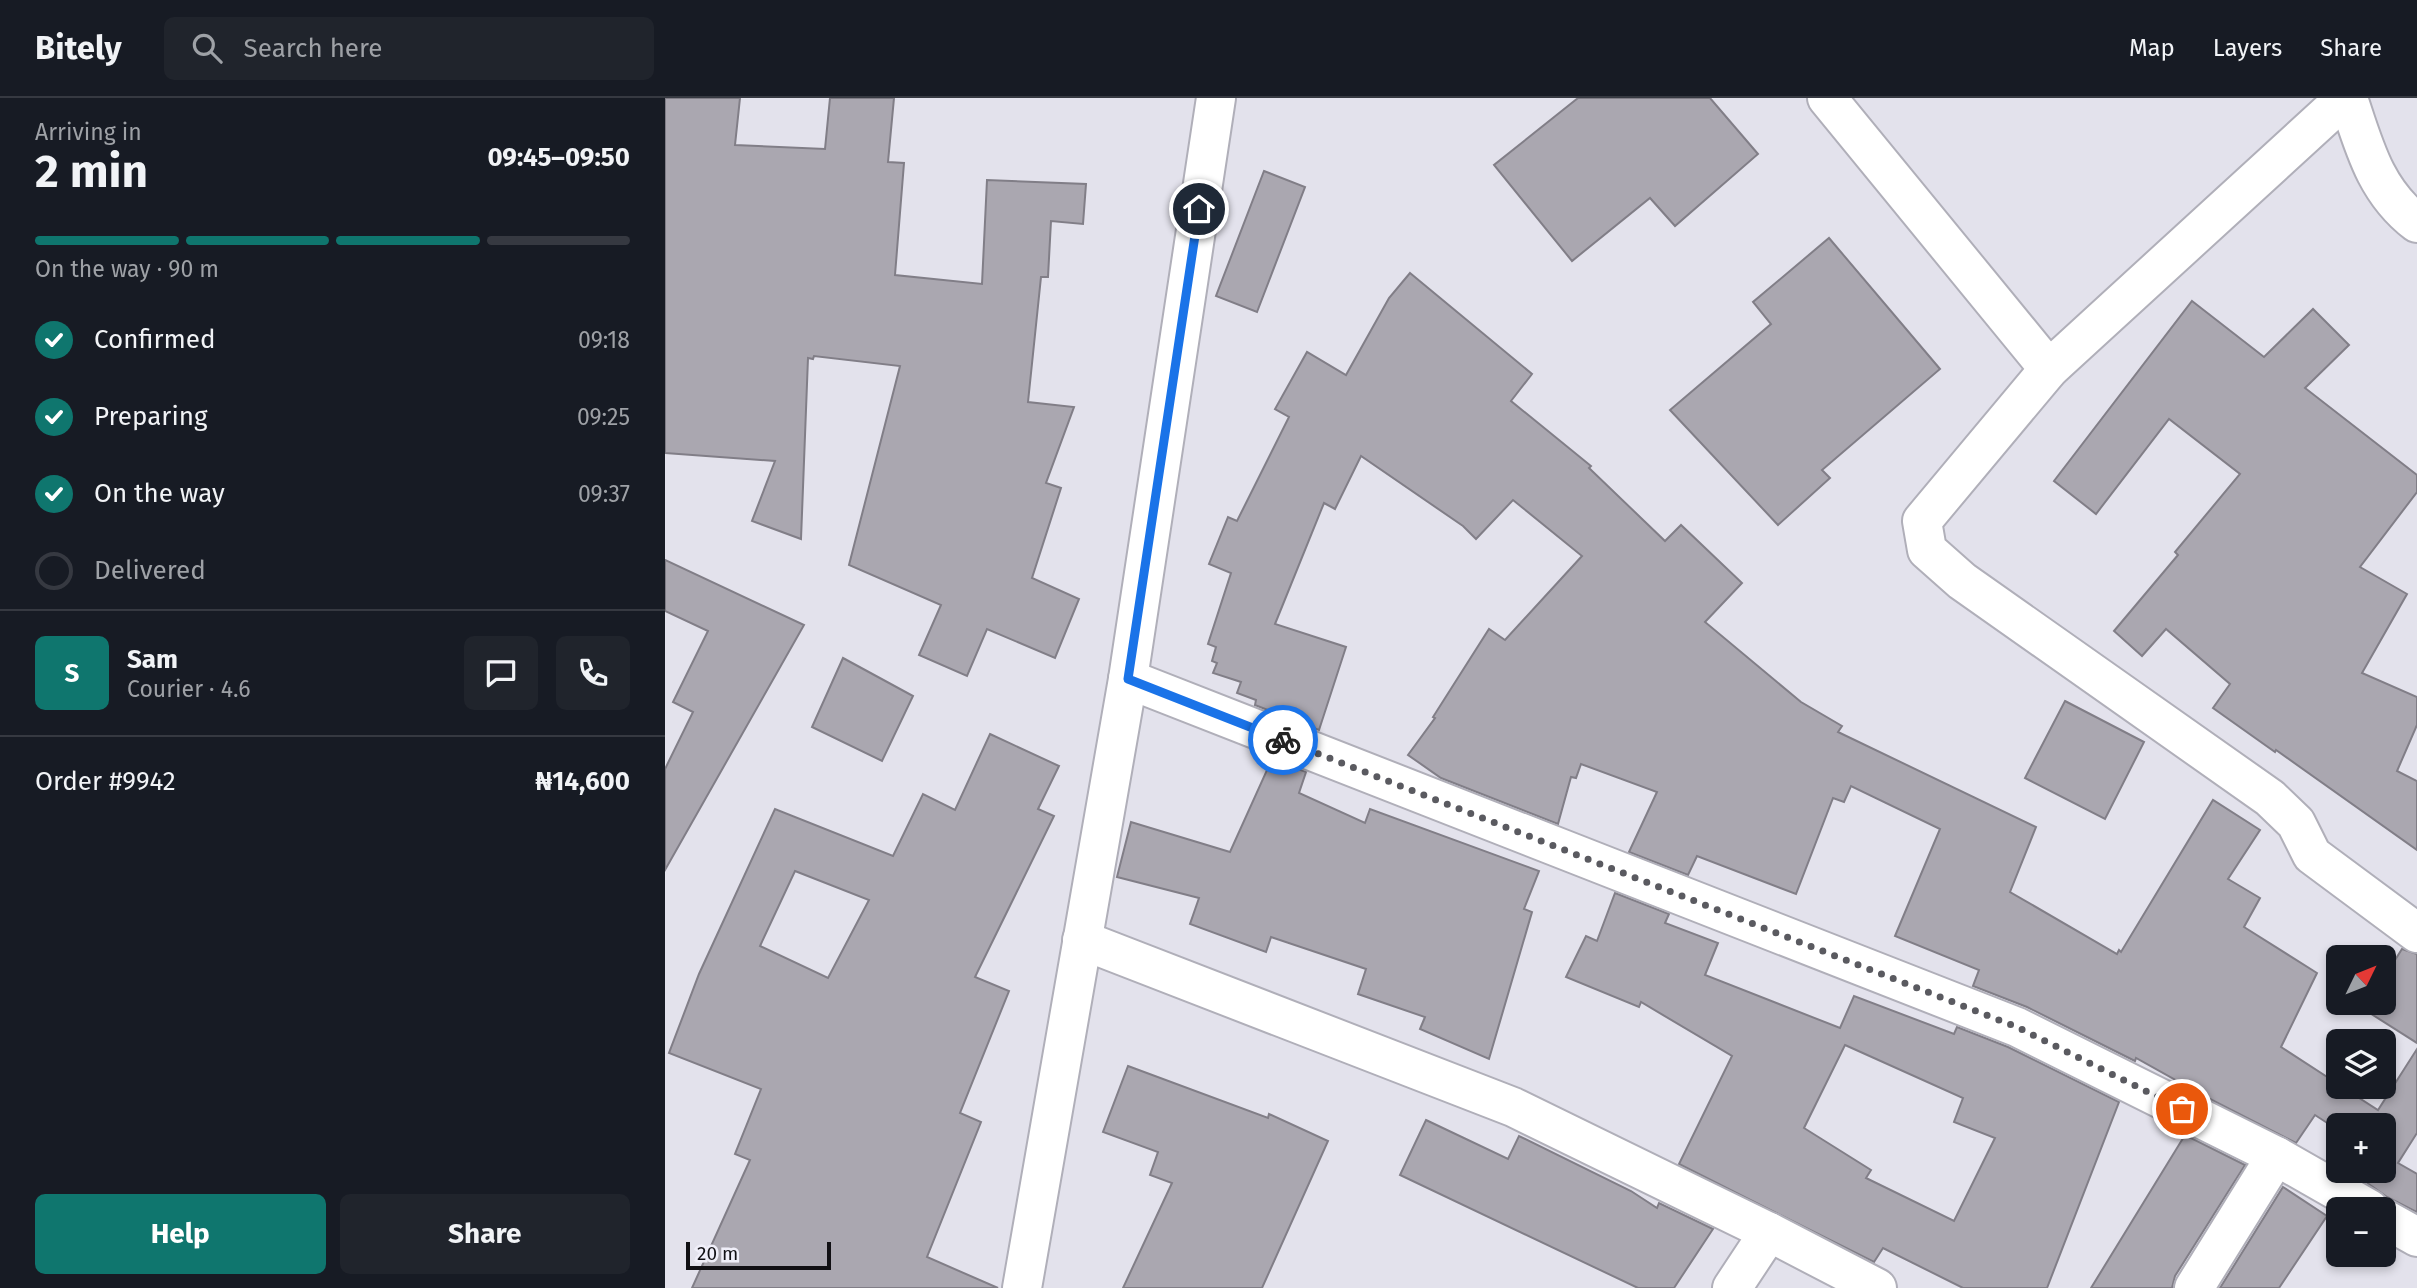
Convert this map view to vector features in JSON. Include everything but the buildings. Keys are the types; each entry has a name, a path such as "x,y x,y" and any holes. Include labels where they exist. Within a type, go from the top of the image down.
{"street":[{"path":"1022,1288 1128,679 1216,98"},
{"path":"1827,98 2049,369"},
{"path":"2417,223 2400,209 2370,164 2347,98 2049,369 1922,521 1927,550 1962,581 2270,799 2296,823 2312,855 2417,933"},
{"path":"1128,679 2017,1027 2276,1156 2347,1197"},
{"path":"1082,940 1513,1107 1877,1288"},
{"path":"2194,1288 2276,1156"},
{"path":"2396,1225 2417,1237"},
{"path":"1732,1288 1769,1232"}],"way so far":[{"path":"1283,740 2017,1027 2182,1109"}],"route":[{"path":"1199,209 1128,679 1283,740"}]}
